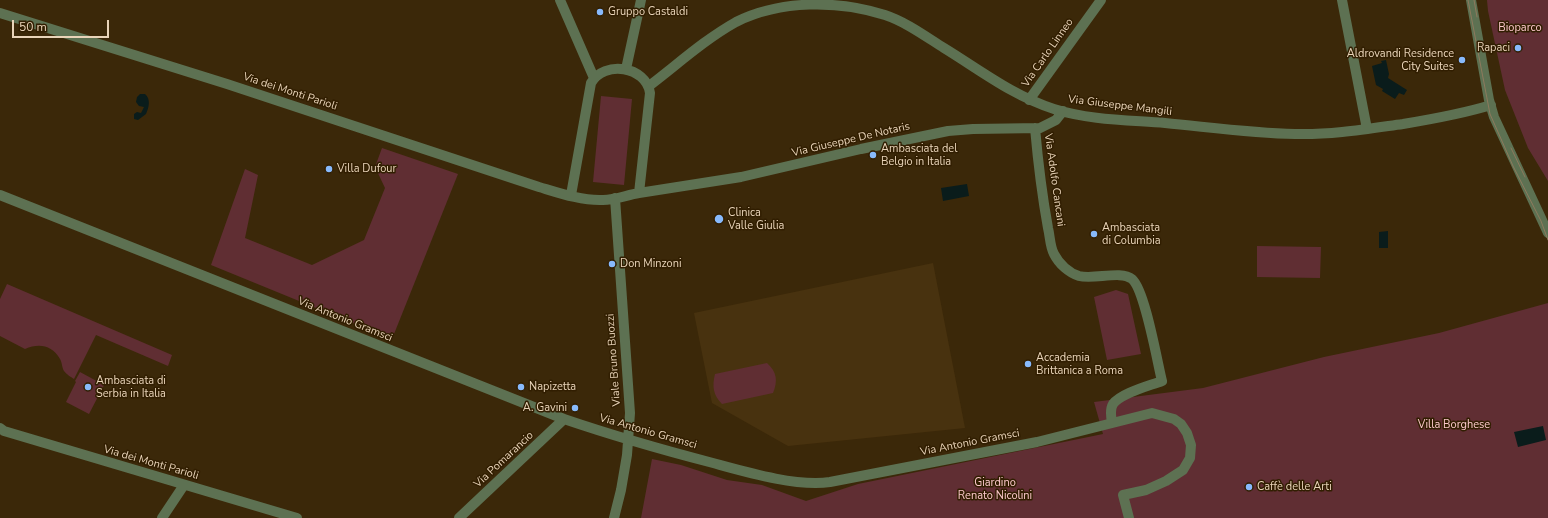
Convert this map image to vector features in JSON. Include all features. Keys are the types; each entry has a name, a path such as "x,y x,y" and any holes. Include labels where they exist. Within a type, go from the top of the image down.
{"street":[{"path":"560,0 594,78"},
{"path":"626,69 641,0"},
{"name":"Via Carlo Linneo","path":"1029,100 1100,0"},
{"path":"1342,0 1367,129"},
{"path":"1471,0 1491,105 1496,121 1548,233"},
{"name":"Via Giuseppe Mangili","path":"649,86 702,44 741,19 772,8 814,4 872,11 892,17 918,31 990,78 1029,100 1063,112 1108,119 1288,134 1324,134 1444,117 1491,105"},
{"name":"Via dei Monti Parioli","path":"0,12 227,84 539,187 598,200 615,198"},
{"path":"571,195 589,89 597,75 608,70 626,69 642,76 649,86 650,96 640,193"},
{"name":"Via Giuseppe De Notaris","path":"615,198 741,177 846,152 948,131 1035,128 1051,124 1063,112"},
{"name":"Via Adolfo Cancani","path":"1035,128 1041,189 1054,254 1065,269 1079,276 1098,278 1119,274 1132,279 1139,289 1146,314 1162,381 1124,395 1113,404 1111,414 1112,422"},
{"name":"Via Antonio Gramsci","path":"0,195 564,419 629,440 751,473 782,479 819,483 843,480 1037,442 1152,413 1167,416 1181,424 1187,433 1191,445 1190,458 1183,470 1166,481 1146,490 1124,495 1129,518"},
{"name":"Viale Bruno Buozzi","path":"614,518 621,490 629,440 629,400 615,198"},
{"name":"Via Pomarancio","path":"459,518 564,419"},
{"name":"Via dei Monti Parioli","path":"1,432 297,518"},
{"path":"162,518 184,485"}],"shaded area":[{"path":"1386,60 1389,74 1388,78 1407,90 1404,95 1399,93 1395,99 1382,91 1383,89 1376,85 1372,66"},
{"path":"140,94 145,94 147,96 149,103 146,114 138,120 134,119 134,114 137,112 141,113 144,107 139,106 136,102 137,97"},
{"path":"967,184 969,196 943,201 941,188"},
{"path":"1388,231 1388,248 1379,248 1379,232"},
{"path":"933,263 965,428 788,446 712,403 694,313"},
{"path":"1543,426 1546,440 1518,447 1514,432"}],"green space":[{"name":"Bioparco","path":"1487,0 1548,0 1548,181 1528,148 1505,90"},
{"path":"601,96 632,99 624,185 593,182"},
{"path":"382,148 458,174 392,339 211,265 245,169 258,175 245,238 312,265 364,240 385,188 375,167"},
{"path":"1257,246 1321,247 1320,278 1257,277"},
{"path":"7,284 172,355 168,366 96,335 74,379 63,370 57,354 49,348 45,346 35,346 25,349 0,336 0,299"},
{"path":"1116,290 1128,294 1141,354 1107,360 1094,297"},
{"name":"Villa Borghese","path":"1548,303 1548,518 641,518 652,459 681,465 727,480 762,485 806,501 858,484 1103,434 1094,402 1203,388 1324,357 1439,333"},
{"path":"767,363 775,373 776,377 776,385 773,393 722,404 719,401 714,390 715,374"},
{"path":"80,372 104,385 89,414 66,402"}],"tram line":[{"path":"1468,0 1490,114 1513,166 1541,221 1548,240"},
{"path":"1474,0 1477,17"},
{"path":"1511,148 1525,177"}],"place":[{"name":"Gruppo Castaldi","path":"600,12"},
{"name":"Rapaci","path":"1518,48"},
{"name":"Aldrovandi Residence City Suites","path":"1462,60"},
{"name":"Ambasciata del Belgio in Italia","path":"873,155"},
{"name":"Villa Dufour","path":"329,169"},
{"name":"Clinica Valle Giulia","path":"719,219"},
{"name":"Ambasciata di Columbia","path":"1094,234"},
{"name":"Don Minzoni","path":"612,264"},
{"name":"Accademia Brittanica a Roma","path":"1028,364"},
{"name":"Ambasciata di Serbia in Italia","path":"88,387"},
{"name":"Napizetta","path":"521,387"},
{"name":"A. Gavini","path":"575,408"},
{"name":"Caffè delle Arti","path":"1249,487"}],"park label":[{"name":"Giardino Renato Nicolini","path":"995,489"}]}
